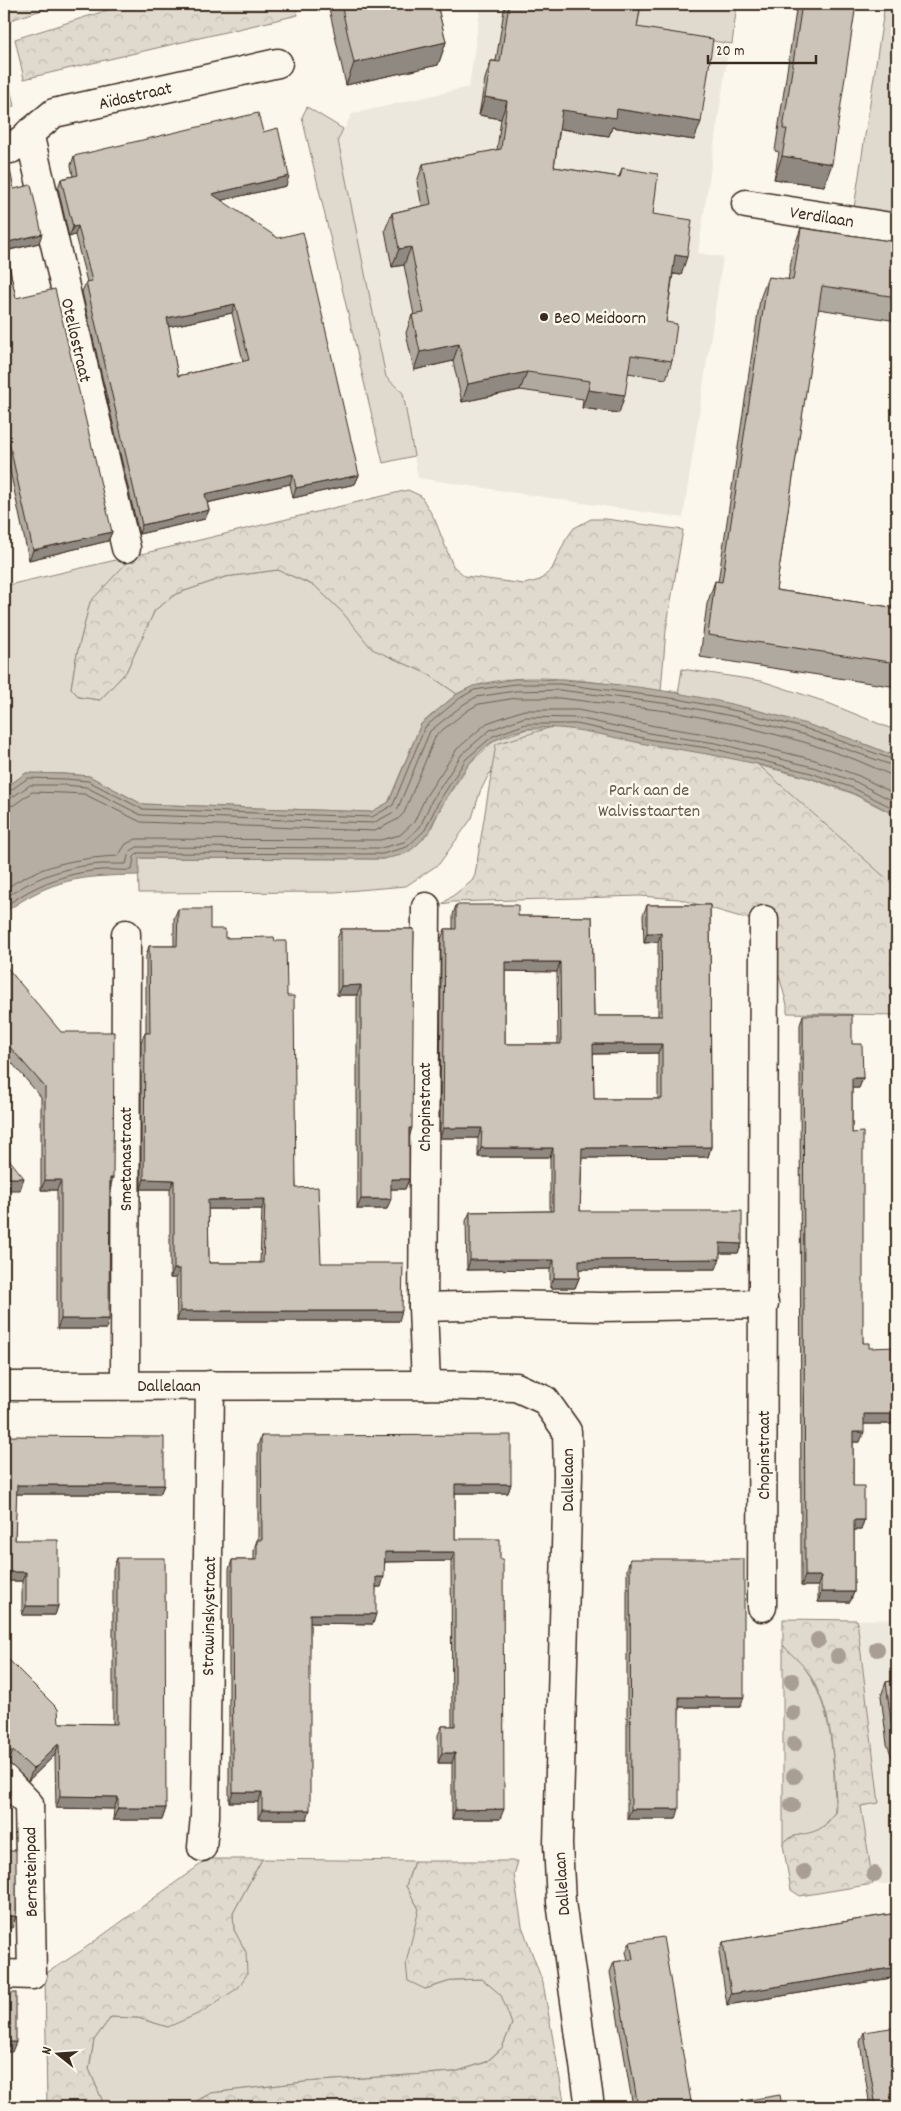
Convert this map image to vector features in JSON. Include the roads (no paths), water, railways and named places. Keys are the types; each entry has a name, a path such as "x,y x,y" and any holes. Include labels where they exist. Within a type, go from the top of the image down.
{"street":[{"name":"Aïdastraat","path":"4,150 11,149 54,113 278,63"},
{"name":"Otellostraat","path":"29,133 126,548"},
{"name":"Verdilaan","path":"746,204 897,228"},
{"name":"Chopinstraat","path":"426,907 423,1307 426,1385"},
{"name":"Chopinstraat","path":"762,1607 764,920"},
{"name":"Smetanastraat","path":"125,1385 126,934"},
{"path":"423,1307 504,1305 601,1307 764,1304"},
{"name":"Strawinskystraat","path":"202,1847 205,1817 210,1385"},
{"name":"Dallelaan","path":"4,1386 426,1385 516,1387 545,1400 566,1431 568,1474 558,1844 561,1902 590,2107"},
{"name":"Bernsteinpad","path":"4,1778 29,1804 32,1975 4,1974"}],"water":[{"path":"515,679 562,680 660,690 758,711 806,724 853,740 897,757 897,816 850,792 777,769 572,729 532,728 513,732 495,740 479,753 459,777 422,840 411,850 401,855 383,859 139,858 139,875 100,876 68,881 37,892 4,913 4,789 26,773 89,776 142,804 371,812 389,802 421,724 457,694 473,686"}],"place":[{"name":"BeO Meidoorn","path":"544,317"}],"park label":[{"name":"Park aan de Walvisstaarten","path":"649,800"}]}
